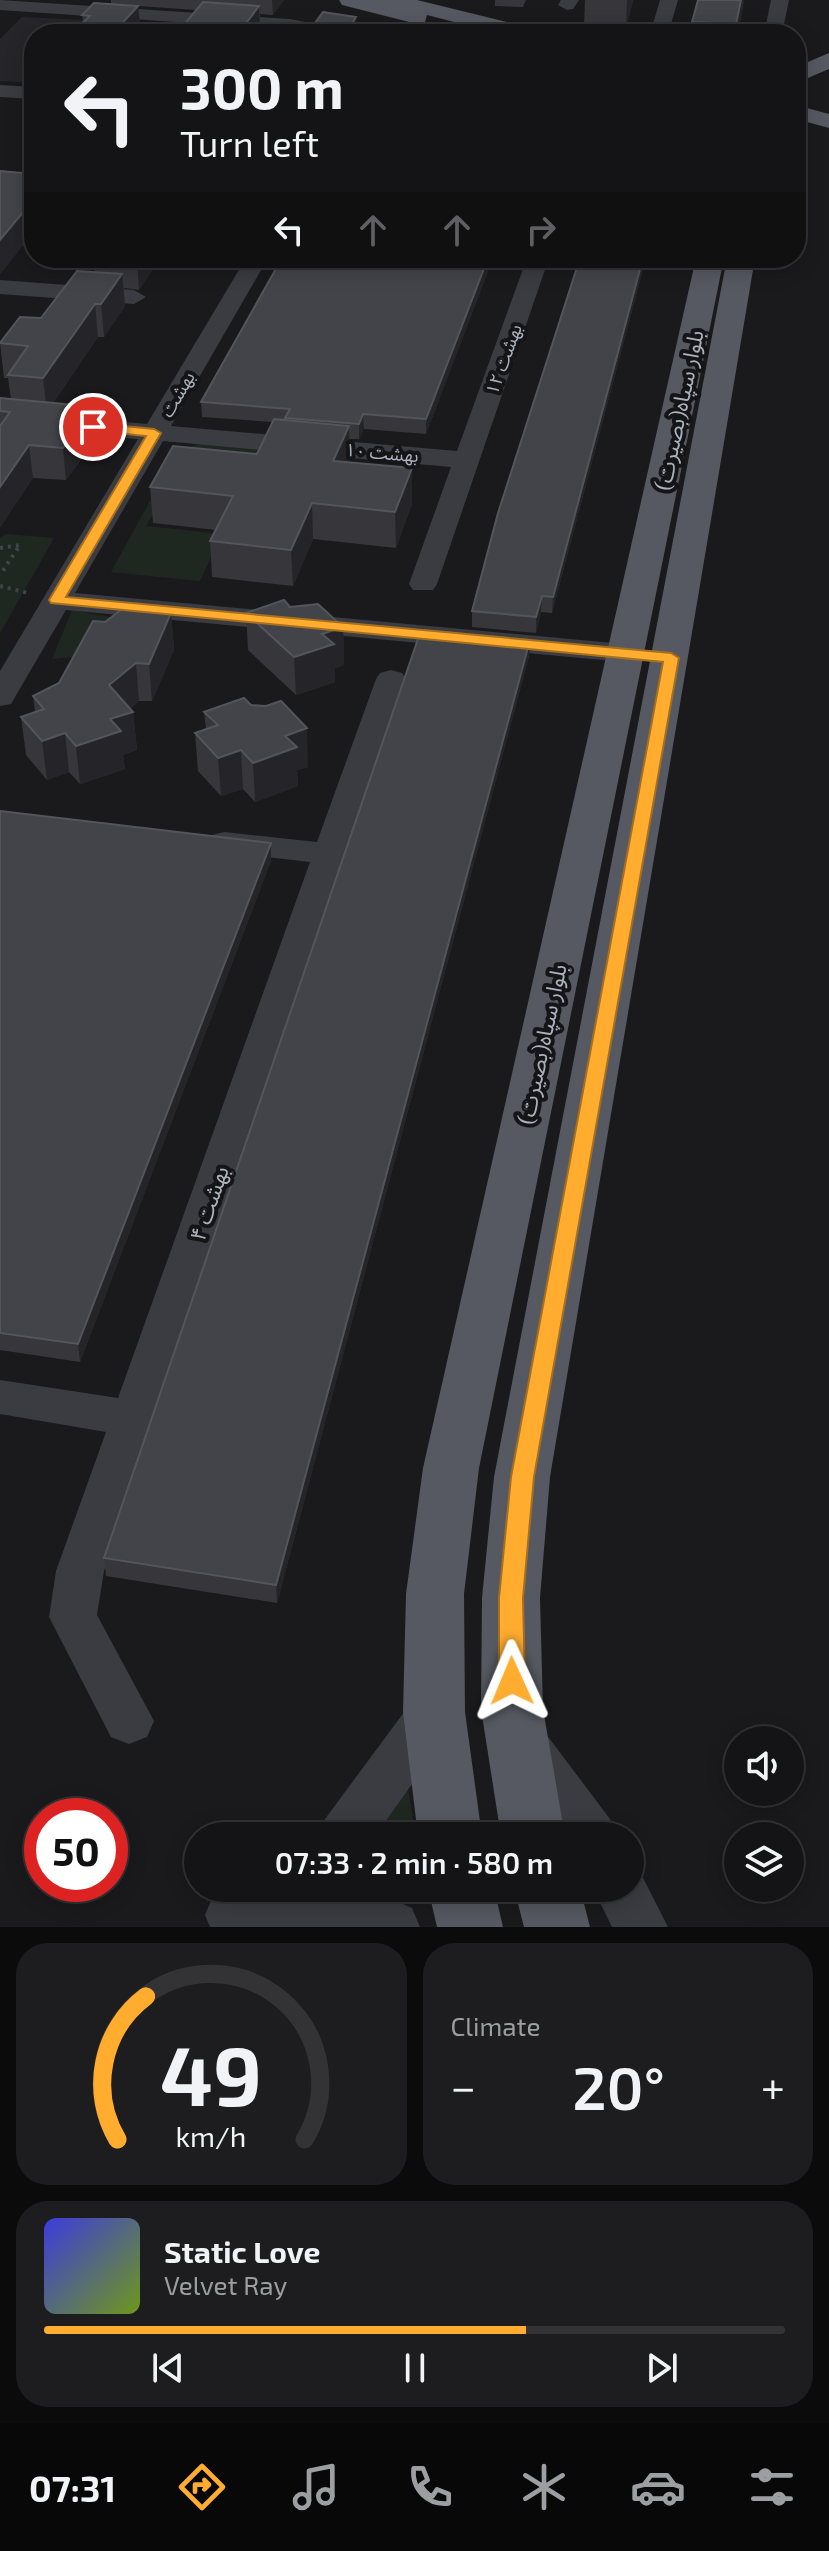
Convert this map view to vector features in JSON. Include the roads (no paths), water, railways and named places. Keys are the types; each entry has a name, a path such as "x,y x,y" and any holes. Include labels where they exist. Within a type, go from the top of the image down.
{"main road":[{"path":"350,0 445,24"},
{"path":"395,0 489,24"},
{"path":"806,59 829,49"},
{"path":"806,71 829,60"},
{"path":"806,103 829,109"},
{"path":"806,115 829,121"},
{"name":"بلوار سپاه(بصیرت)","path":"448,1822 434,1712 435,1594 451,1468 624,653 722,275"},
{"name":"بلوار سپاه(بصیرت)","path":"531,1822 512,1709 511,1598 522,1477 671,658 722,275"},
{"path":"624,653 671,658"},
{"path":"526,1113 587,1120"},
{"path":"464,1902 470,1927"},
{"path":"551,1902 557,1927"}],"street":[{"path":"662,24 669,0"},
{"path":"775,24 780,0"},
{"path":"0,5 283,24"},
{"path":"180,24 184,18"},
{"path":"0,91 24,92"},
{"name":"بهشت","path":"0,697 251,268"},
{"name":"بهشت ۱۲","path":"423,584 534,268"},
{"path":"0,287 134,297"},
{"name":"بهشت ۱۰","path":"0,419 467,460"},
{"path":"56,600 624,653"},
{"name":"بهشت ۴","path":"129,1721 73,1617 80,1571 391,679"},
{"path":"189,838 330,854"},
{"path":"0,1397 133,1418"},
{"path":"354,1822 434,1712"},
{"path":"517,1734 581,1822"},
{"path":"628,1902 641,1927"},
{"path":"236,1910 358,1911 393,1927"}]}
